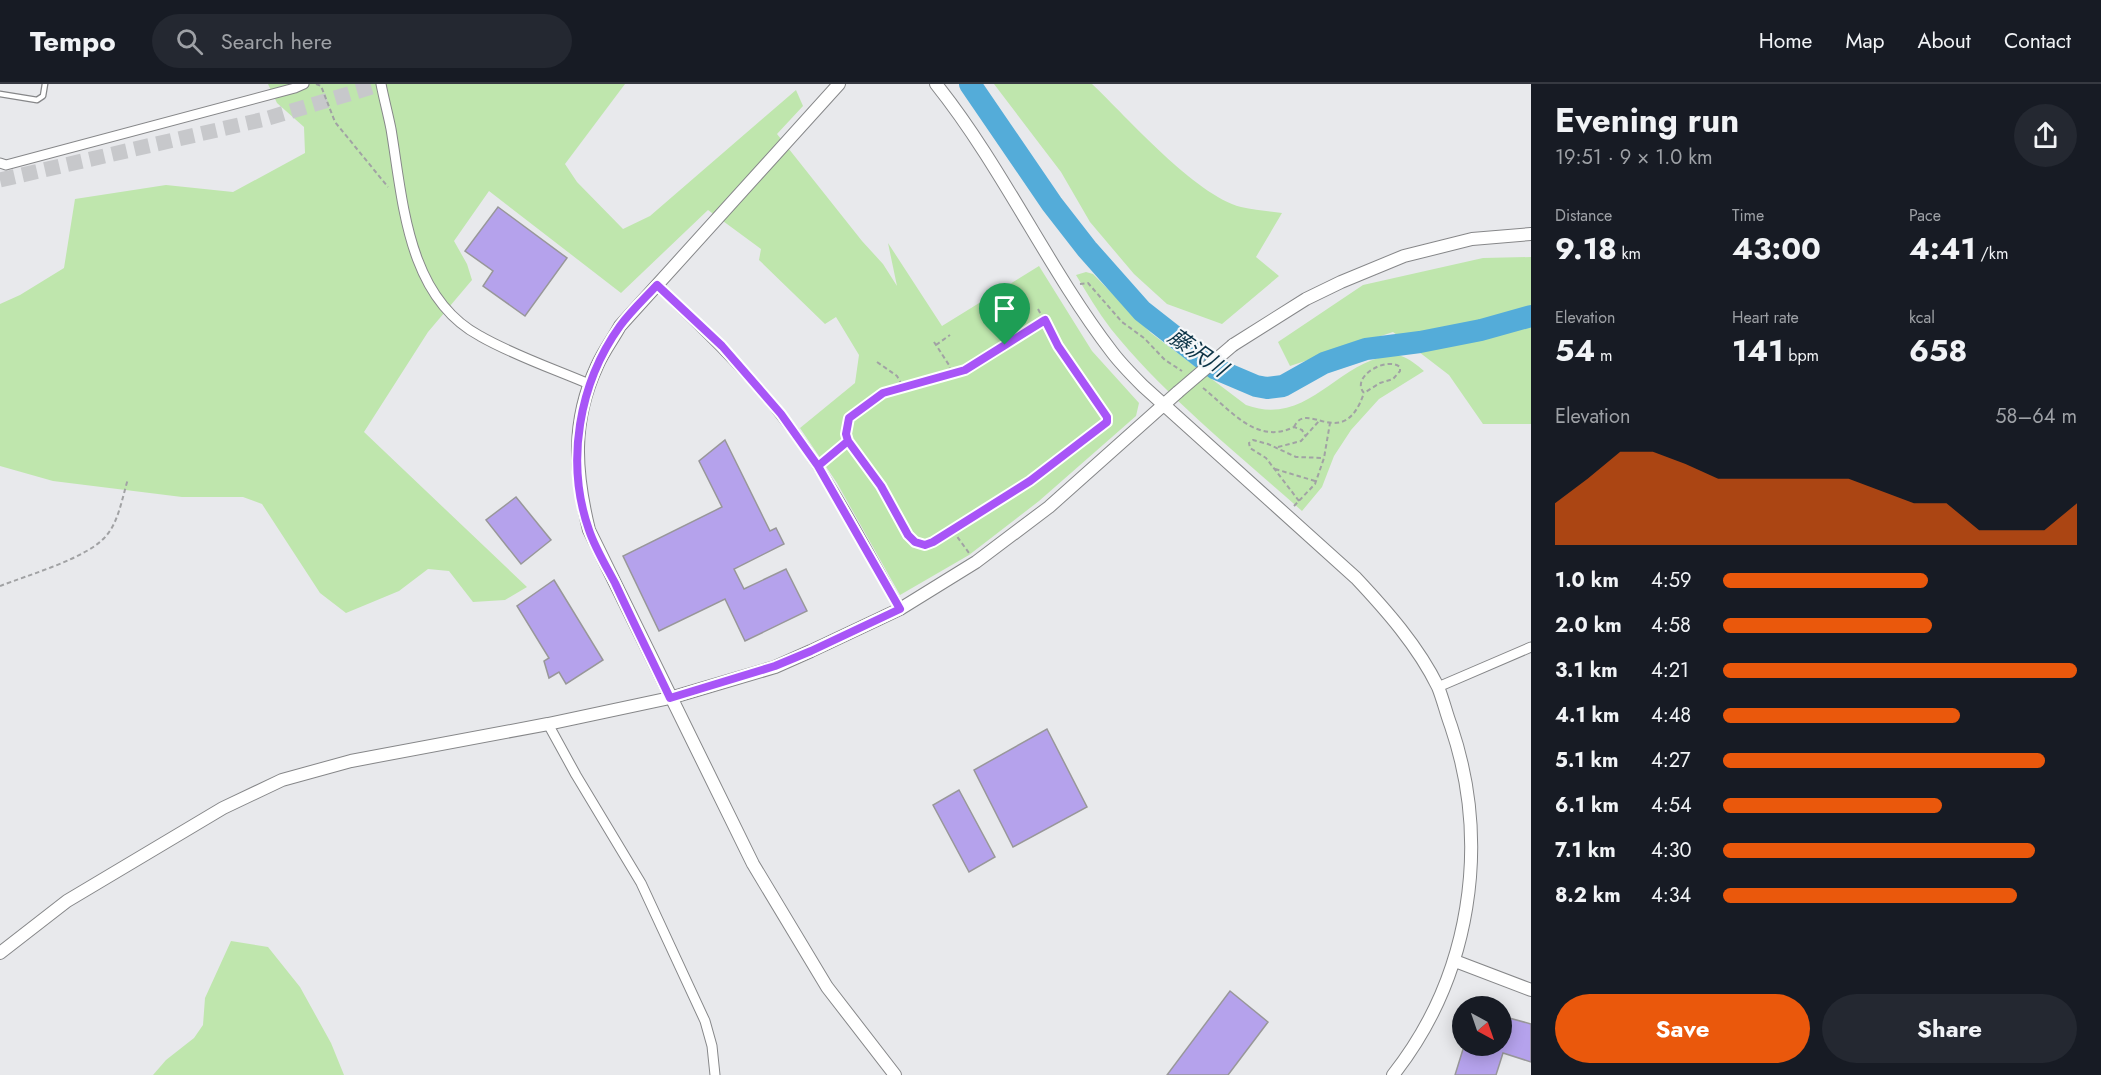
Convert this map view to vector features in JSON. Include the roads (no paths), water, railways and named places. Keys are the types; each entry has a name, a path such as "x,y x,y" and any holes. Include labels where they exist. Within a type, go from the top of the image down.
{"street":[{"path":"0,164 18,162 283,92 304,84"},
{"path":"381,84 391,128 401,203 423,272 435,297 454,317 479,336 590,384"},
{"path":"839,84 620,326 598,364 590,384 579,428 577,471 589,530 753,864 827,987 895,1075"},
{"path":"936,84 978,142 1113,354 1143,386 1356,578 1387,611 1438,687 1467,783 1471,837 1469,882 1464,922 1455,961 1430,1017 1393,1075"},
{"path":"0,953 67,901 223,808 282,780 351,761 548,724 670,698 775,666 811,651 900,609 976,562 1049,507 1233,345 1306,299 1404,256 1472,239 1531,234"},
{"path":"657,285 729,355 781,414 818,466 900,609"},
{"path":"1438,687 1531,647"},
{"path":"548,724 641,883 705,1021 712,1046 715,1075"},
{"path":"1455,961 1531,990"}],"lane":[{"path":"0,94 37,100 43,96 45,84"}],"waterway":[{"name":"藤沢川","path":"970,84 1052,204 1087,249 1142,311 1216,369 1256,386 1267,388 1283,386 1324,363 1366,349 1420,342 1481,330 1531,316"}],"tunnel":[{"path":"0,180 265,119 382,84"}]}
